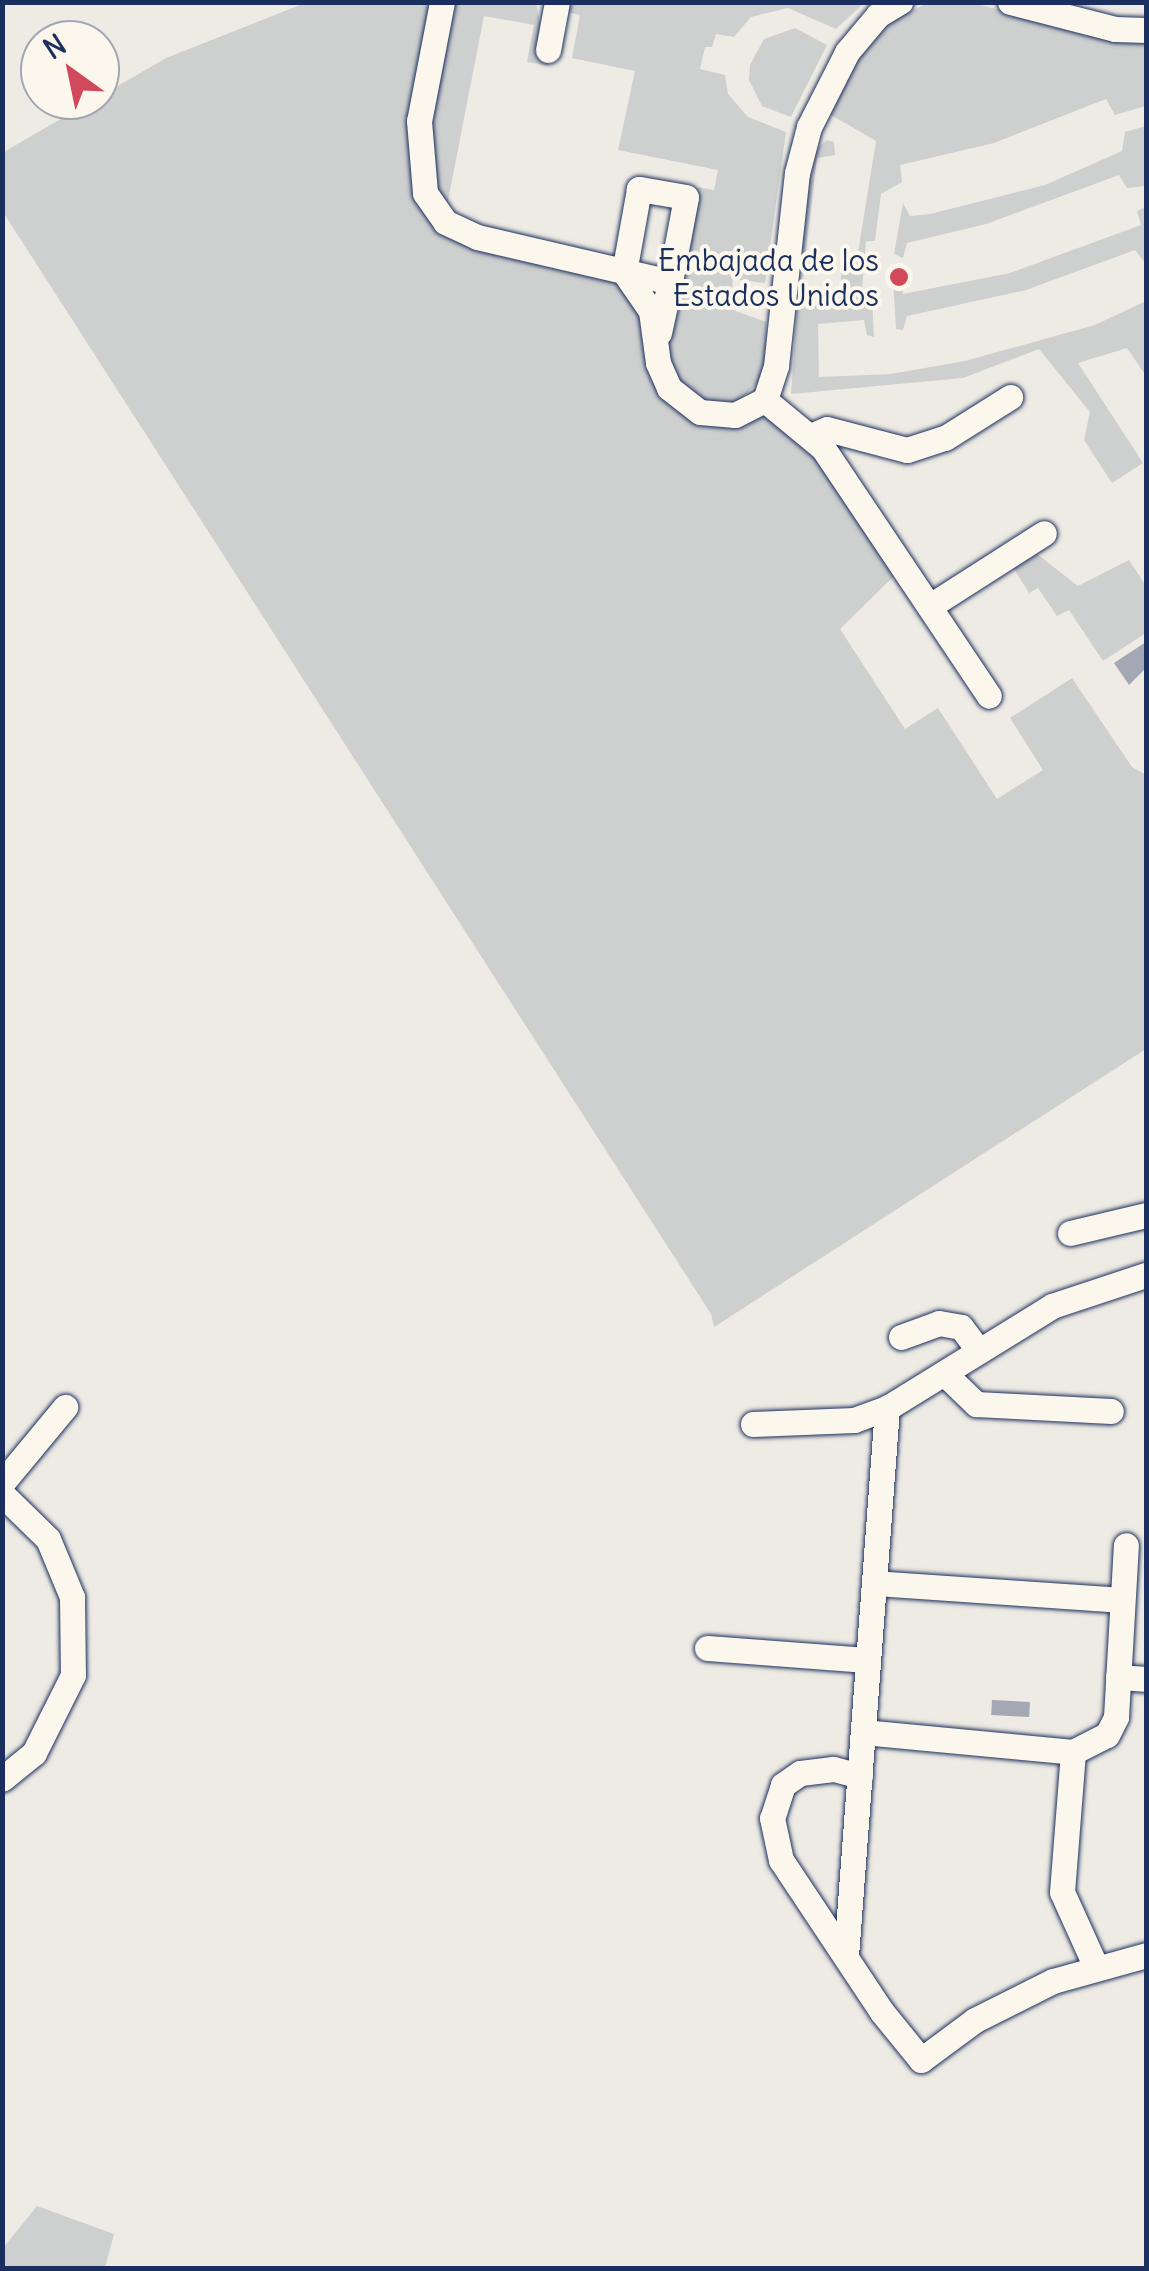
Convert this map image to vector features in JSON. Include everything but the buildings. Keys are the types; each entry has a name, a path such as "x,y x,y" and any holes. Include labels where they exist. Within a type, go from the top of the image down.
{"street":[{"path":"442,2 420,121 425,192 446,222 477,237 670,282"},
{"path":"548,50 557,2"},
{"path":"624,272 645,297 657,338 658,364 682,402 700,412 735,415 764,400 776,366 797,173 808,127 847,52 878,15 900,2"},
{"path":"1010,2 1116,30 1146,30"},
{"path":"624,272 639,189 686,197 657,338"},
{"path":"811,436 828,429 907,450 945,438 1010,396"},
{"path":"764,400 811,436 989,696"},
{"path":"930,606 1044,533"},
{"path":"1070,1232 1146,1215"},
{"path":"753,1424 854,1420 887,1408 1052,1306 1146,1276"},
{"path":"901,1337 939,1324 961,1328 980,1351"},
{"path":"944,1372 976,1404 1111,1411"},
{"path":"2,1483 65,1407"},
{"path":"846,1956 887,1408"},
{"path":"2,1494 48,1540 72,1597 72,1675 34,1753 2,1779"},
{"path":"863,1732 1073,1752 1107,1735 1116,1716 1126,1545"},
{"path":"874,1584 1121,1600"},
{"path":"707,1648 868,1660"},
{"path":"1118,1677 1146,1679"},
{"path":"1073,1752 1062,1892 1095,1966"},
{"path":"860,1776 832,1770 800,1773 784,1786 772,1818 781,1860 922,2060 974,2020 1095,1966 1146,1954"}],"shaded area":[{"path":"569,2 864,3 836,29 788,8 751,17 734,37 716,34 712,47 705,47 700,69 725,75 728,94 748,117 786,132 765,283 733,279 730,309 766,322 767,350 762,379 735,404 701,402 670,371 665,336 698,187 714,190 718,170 618,150 635,71 572,58 580,15 567,12"},
{"path":"305,3 431,3 417,82 445,235 464,245 610,277 636,294 659,389 762,414 811,449 895,575 840,629 905,729 938,708 997,799 1043,770 1010,718 1072,678 1132,767 1146,775 1146,1049 714,1327 711,1314 3,212 2,153 59,120 120,120 120,85 166,58"},
{"path":"448,3 536,3 549,66 527,62 534,25 484,16 446,211 436,196 427,135"},
{"path":"928,3 974,3 1076,31 1146,42 1146,106 1115,115 1106,99 994,143 900,165 902,182 881,194 875,241 866,241 862,290 840,289 842,264 856,265 876,141 826,112 849,66 886,23"},
{"path":"795,28 827,45 791,117 762,106 749,80 750,65 764,39"},
{"path":"1146,126 1146,186 1127,188 1119,175 986,224 907,243 903,258 894,254 903,203 910,216 930,214 1045,185 1122,151 1125,132"},
{"path":"827,140 834,142 835,155 817,158 805,259 820,263 809,272 799,263 810,154"},
{"path":"1146,207 1145,263 1135,250 1026,290 907,316 903,330 896,329 893,280 901,281 903,294 1010,273 1141,225 1137,211"},
{"path":"798,294 872,297 874,337 867,335 864,320 818,324 819,377 891,374 965,361 1095,325 1146,301 1146,376 1127,348 1078,363 1143,463 1112,483 1084,440 1090,412 1039,349 963,378 791,394"},
{"path":"1037,554 1078,586 1129,560 1146,586 1146,633 1103,661 1069,610 1057,616 1038,588 1029,593 1013,567"},
{"path":"1146,642 1146,668 1129,685 1114,663"},
{"path":"992,1700 1030,1702 1029,1717 991,1715"},
{"path":"37,2206 114,2234 105,2268 3,2268 3,2248"}],"place":[{"name":"Embajada de los Estados Unidos","path":"899,277"}]}
